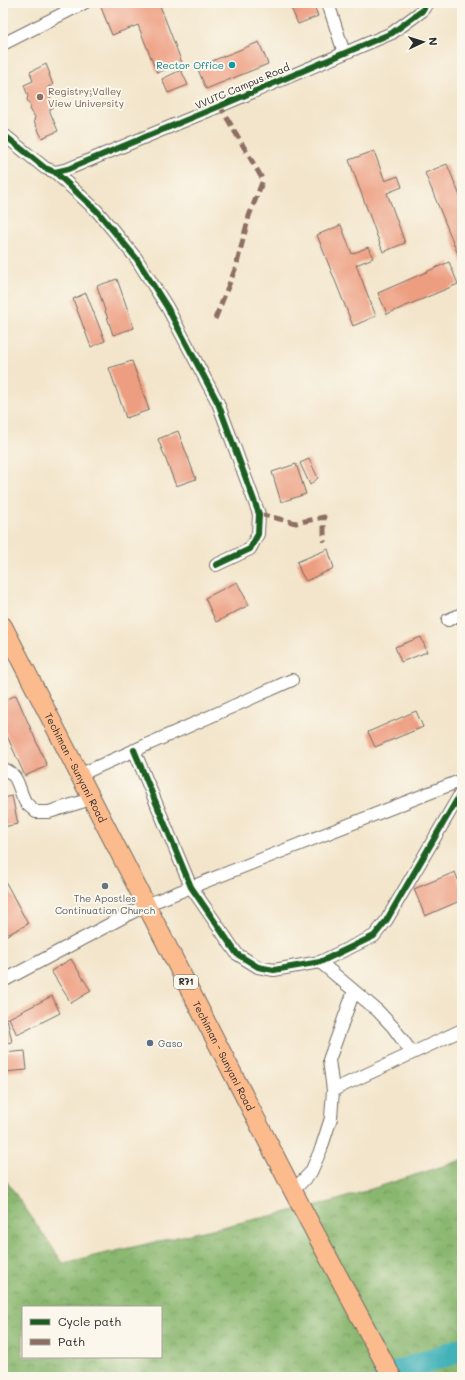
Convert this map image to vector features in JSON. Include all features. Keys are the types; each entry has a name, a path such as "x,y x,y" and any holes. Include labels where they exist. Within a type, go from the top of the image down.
{"main road":[{"name":"Techiman - Sunyani Road","path":"3,626 293,1191 392,1377"}],"street":[{"path":"3,44 84,3"},
{"path":"328,3 344,53"},
{"name":"VVUTC Campus Road","path":"55,172 75,166 392,32 422,11 427,3"},
{"path":"3,134 45,168 55,172 97,211 136,258 167,307 218,402 259,514 258,534 250,549 216,565"},
{"path":"448,620 462,614"},
{"path":"79,774 292,680"},
{"path":"134,750 191,887 237,954 258,967 274,970 320,962 374,936 386,921 462,791"},
{"path":"3,769 17,779 26,802 36,812 49,812 91,799"},
{"path":"3,981 146,905 462,780"},
{"path":"320,962 383,1017 393,1027 412,1053"},
{"path":"293,1191 311,1172 321,1149 331,1118 332,1090 329,1060 354,991"},
{"path":"332,1090 462,1030"}],"green space":[{"path":"462,1160 462,1377 3,1377 3,1176 63,1263 331,1202"}],"building":[{"path":"105,3 159,3 182,63 157,73 138,25 112,35 100,5"},
{"path":"289,3 313,3 318,16 298,24"},
{"name":"Rector Office","path":"259,42 268,64 206,89 197,67"},
{"name":"Registry;Valley View University","path":"46,64 53,85 48,87 52,96 50,98 54,107 50,109 50,112 58,131 42,138 34,121 35,117 30,109 31,107 27,100 28,96 24,85 33,81 30,72"},
{"path":"181,70 188,85 168,93 162,79"},
{"path":"374,151 385,181 398,176 402,187 387,193 405,243 383,252 349,160"},
{"path":"447,164 460,196 462,195 462,264 425,173"},
{"path":"341,225 352,254 368,247 373,258 356,265 376,316 353,326 317,235"},
{"path":"449,262 458,284 387,314 378,293"},
{"path":"117,279 134,328 113,335 97,286"},
{"path":"86,293 105,341 91,347 73,299"},
{"path":"132,361 149,410 126,418 109,368"},
{"path":"178,431 196,479 176,486 158,439"},
{"path":"309,459 318,478 310,485 300,463"},
{"path":"296,464 306,494 281,502 272,472"},
{"path":"328,549 334,568 306,581 297,562"},
{"path":"237,582 249,605 216,622 205,598"},
{"path":"421,637 427,652 401,662 395,647"},
{"path":"16,695 47,766 25,776 3,727 3,701"},
{"path":"416,711 423,727 375,747 368,732"},
{"path":"12,796 18,824 3,827 3,798"},
{"path":"455,872 462,890 462,900 425,916 414,889"},
{"path":"3,877 28,924 3,937"},
{"path":"71,959 91,991 71,1003 51,971"},
{"path":"52,996 60,1013 17,1035 9,1018"},
{"path":"7,1018 12,1042 3,1044 3,1019"},
{"path":"25,1051 27,1070 3,1072 3,1053"}],"waterway":[{"path":"385,1377 462,1349"}],"marked path":[{"path":"215,319 236,267 249,216 263,180 220,106"},
{"path":"259,514 296,523 324,517 324,542"}],"cycle path":[{"path":"55,172 68,169 392,33 422,11 427,3"},
{"path":"3,134 45,168 55,172 97,211 136,258 167,307 218,403 259,514 258,534 250,549 216,565"},
{"path":"134,750 191,887 237,954 258,967 274,970 320,962 374,936 386,921 462,791"}],"place":[{"name":"Rector Office","path":"232,65"},
{"name":"Registry;Valley View University","path":"40,97"},
{"name":"The Apostles Continuation Church","path":"105,886"},
{"name":"Gaso","path":"150,1043"}]}
